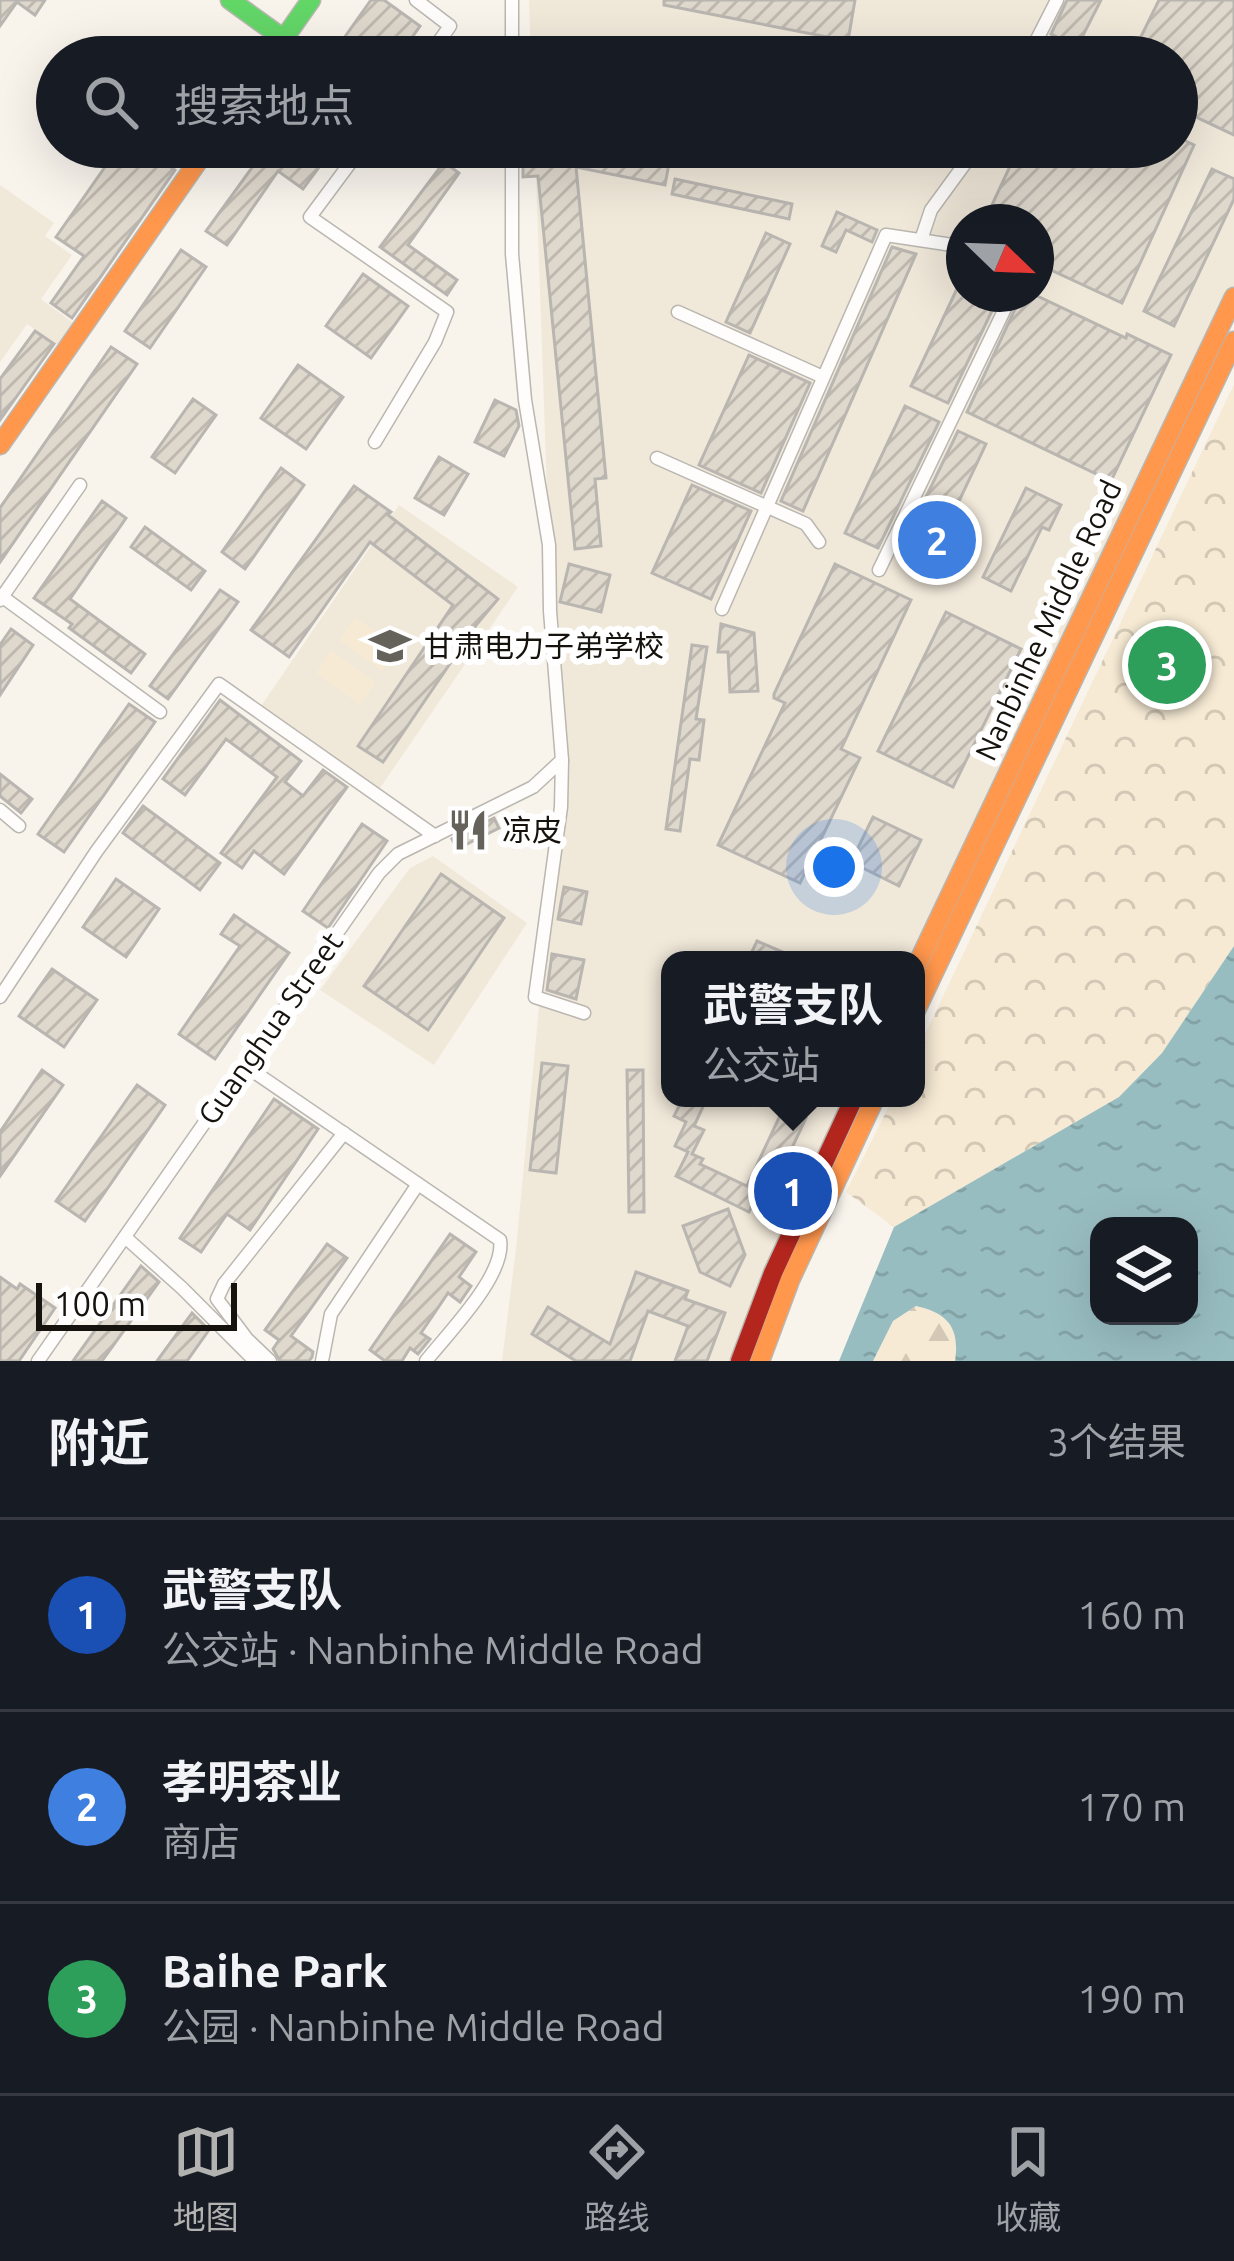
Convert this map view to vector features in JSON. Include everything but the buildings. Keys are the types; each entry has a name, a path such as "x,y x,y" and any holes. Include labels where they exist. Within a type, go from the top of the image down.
{"main road":[{"path":"230,0 281,36"},
{"path":"285,36 311,0"},
{"path":"0,446 193,168"},
{"name":"Nanbinhe Middle Road","path":"924,951 1234,297"},
{"name":"Nanbinhe Middle Road","path":"925,991 1234,341"},
{"path":"740,1361 772,1273 850,1107"},
{"path":"760,1361 790,1280 871,1107"}],"street":[{"path":"416,0 450,26 443,36"},
{"path":"512,0 512,36"},
{"path":"1039,36 1057,0"},
{"path":"346,168 310,217 447,312 435,342 375,442"},
{"path":"512,168 512,254 525,400 549,545 562,760 561,807 535,998 584,1013"},
{"path":"921,240 931,210 962,168"},
{"path":"722,609 886,235 946,244"},
{"path":"678,312 824,377"},
{"path":"879,570 1003,312"},
{"path":"657,458 806,524 818,542"},
{"path":"80,485 1,597 160,712"},
{"path":"0,997 96,852 219,684 435,836"},
{"name":"Guanghua Street","path":"38,1361 379,873 398,854 533,787 562,760"},
{"path":"0,810 20,826"},
{"path":"244,1065 500,1240 502,1254 486,1284 426,1361"},
{"path":"271,1361 217,1299 344,1133"},
{"path":"322,1361 331,1314 418,1184"},
{"path":"124,1237 255,1361"}],"shaded area":[{"path":"529,0 1234,0 1234,288 925,987 925,951 661,951 661,1107 872,1107 759,1361 502,1361 558,807 536,168 1198,168 1198,36 530,36"},
{"path":"0,185 54,223 45,236 72,255 41,299 76,325 61,347 27,324 0,362"},
{"name":"甘肃电力子弟学校","path":"399,505 518,587 380,788 261,706"},
{"path":"433,856 527,923 434,1065 320,990 410,868"}],"green space":[{"path":"1234,384 1234,946 1162,1053 1119,1097 894,1227 846,1192 888,1107 925,1107 925,1034"},
{"path":"355,617 398,647 382,671 339,640"},
{"path":"331,650 376,682 360,705 316,673"},
{"path":"916,1306 949,1324 956,1339 955,1361 873,1361 893,1321"}],"water":[{"path":"1234,946 1234,1361 955,1361 956,1339 949,1324 916,1306 893,1321 873,1361 839,1361 894,1227 1119,1097 1162,1053"}],"traffic: fast":[{"path":"230,0 280,36"},
{"path":"286,36 311,0"}],"traffic: slow":[{"path":"0,445 193,168"},
{"path":"924,951 1234,297"},
{"path":"925,991 1234,341"},
{"path":"760,1361 790,1280 871,1107"}],"traffic: jam":[{"path":"740,1361 773,1273 850,1107"}],"place":[{"name":"孝明茶业","path":"937,540"},
{"name":"甘肃电力子弟学校","path":"390,646"},
{"name":"Baihe Park","path":"1167,665"},
{"name":"凉皮","path":"468,830"},
{"name":"武警支队","path":"793,1191"}]}
